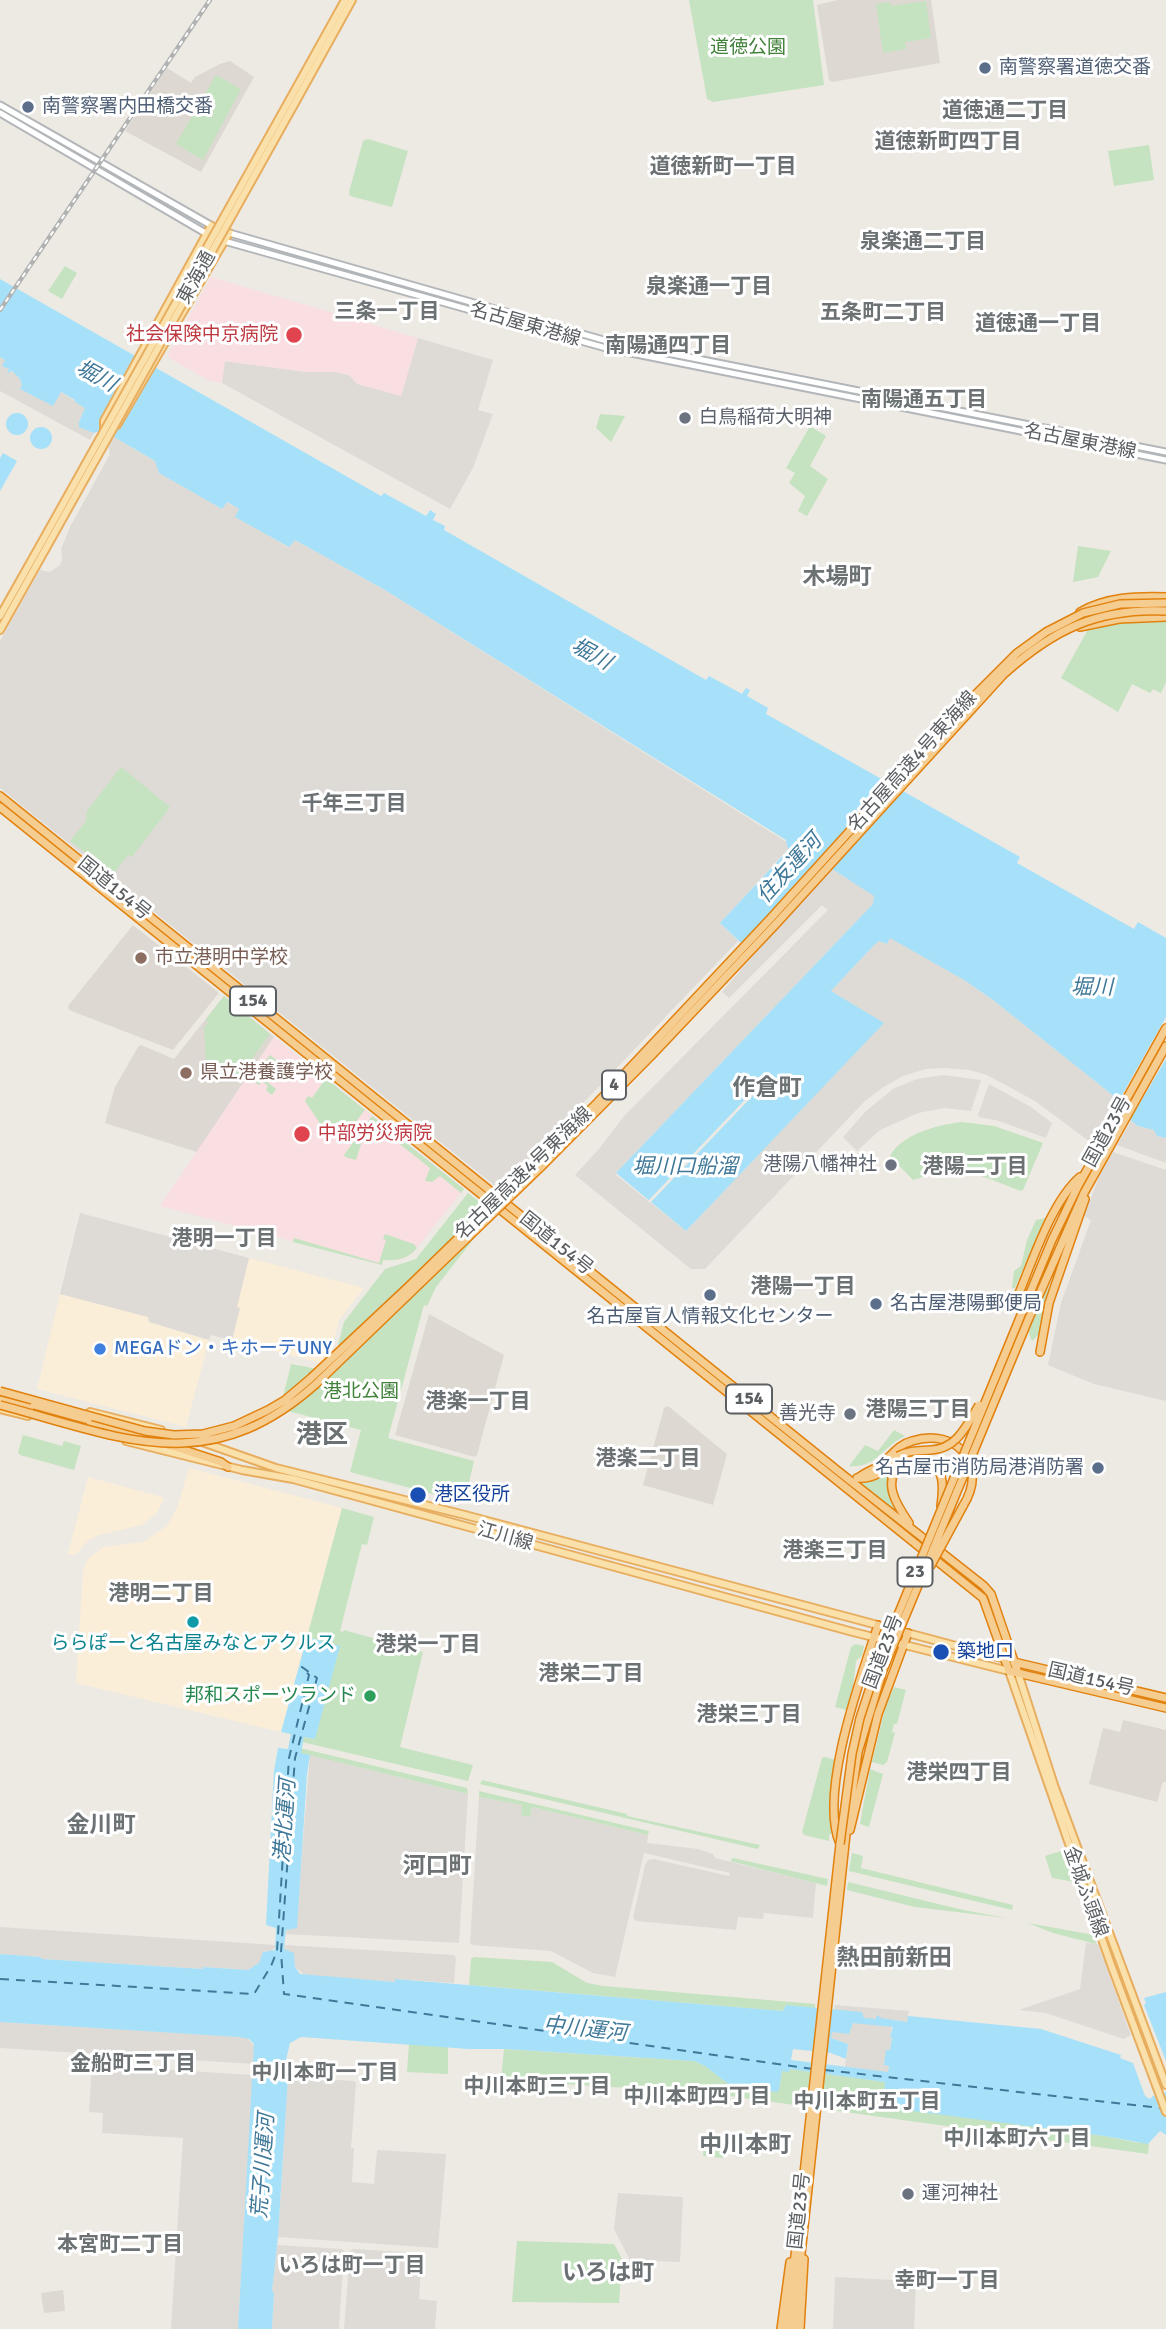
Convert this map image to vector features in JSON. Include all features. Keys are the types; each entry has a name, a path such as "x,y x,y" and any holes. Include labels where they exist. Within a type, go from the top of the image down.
{"highway":[{"path":"1007,666 1082,611 1099,602 1120,598 1166,597"},
{"name":"名古屋高速4号東海線","path":"0,1399 174,1435 203,1434 234,1426 285,1400 400,1295 597,1103 770,919 963,706 1017,653 1046,632 1083,613 1120,604 1166,603"},
{"name":"名古屋高速4号東海線","path":"0,1399 143,1441 168,1444 194,1444 232,1436 289,1407 356,1346 635,1073 776,925 1004,674 1039,645 1080,622 1113,613 1166,611"},
{"path":"1038,642 1061,632 1100,622 1134,617 1166,617"},
{"name":"国道154号","path":"0,796 984,1586 991,1594 1018,1673"},
{"name":"国道154号","path":"0,807 983,1598 1009,1671 1166,1708"},
{"name":"国道23号","path":"843,1842 858,1752 883,1670 1064,1233 1092,1179 1098,1159 1166,1028"},
{"name":"国道23号","path":"793,2329 799,2241 852,1754 860,1718 877,1666 1052,1240 1086,1172 1098,1159 1166,1046"},
{"name":"23","path":"1017,1298 1058,1206 1072,1184 1086,1172"},
{"name":"23","path":"1040,1352 1049,1303 1092,1179"},
{"name":"23","path":"846,1477 864,1478 877,1474 905,1452 944,1449 951,1445 965,1430 994,1380"},
{"path":"0,1399 154,1440 221,1462 228,1467"},
{"path":"87,1422 136,1424"},
{"name":"23","path":"858,1478 905,1443 927,1438 945,1441 961,1450 973,1468 973,1486 918,1587"},
{"name":"23","path":"914,1530 898,1507 890,1483 897,1466 914,1457 931,1461 940,1471 943,1484 941,1510"},
{"name":"23","path":"878,1625 853,1706 836,1782 836,1834 843,1842 854,1818 878,1714 908,1633"},
{"name":"国道154号","path":"1005,1659 1166,1698"},
{"path":"783,2329 787,2273 799,2241"},
{"path":"799,2241 804,2269 800,2329"}],"main road":[{"name":"東海通","path":"292,101 345,0"},
{"name":"東海通","path":"0,630 106,433 292,101 352,0"},
{"name":"名古屋東港線","path":"0,105 211,226 229,233 607,341 1166,452"},
{"name":"名古屋東港線","path":"0,113 207,234 224,241 606,348 1166,460"},
{"path":"106,433 104,421 211,226"},
{"path":"106,433 122,419 138,393 229,233"},
{"name":"東海通","path":"0,616 42,549"},
{"name":"江川線","path":"0,1399 136,1424 187,1437 276,1468 1005,1659"},
{"name":"江川線","path":"0,1399 228,1467 319,1486 1009,1671"},
{"name":"金城ふ頭線","path":"1009,1671 1083,1875 1166,2085"},
{"name":"金城ふ頭線","path":"1018,1673 1110,1962 1166,2112"}],"shaded area":[{"path":"838,0 931,0 940,63 832,82 829,80 817,5"},
{"path":"230,61 254,77 201,172 125,131 167,68 191,83 195,77"},
{"name":"社会保険中京病院","path":"211,277 418,338 401,396 357,384 349,375 335,372 306,372 225,361 222,383 210,381 169,358 168,354"},
{"path":"418,338 493,360 478,410 493,414 473,468 450,509 222,383 224,361 306,372 335,372 401,396"},
{"path":"0,357 5,360 9,371 20,379 23,385 20,389 61,392 86,408 79,421 94,433 90,440 0,391"},
{"path":"114,437 156,462 159,473 222,509 226,502 239,509 236,516 288,547 295,540 385,590 788,843 788,849 720,923 738,941 500,1190 0,788 0,641 40,570 50,572 60,565 61,549 70,527 110,454 108,446"},
{"path":"829,867 872,894 875,898 873,904 616,1175 686,1231 883,1023 831,991 874,945 879,941 887,944 890,937 993,1000 1120,1101 1094,1145 1035,1101 987,1075 945,1068 926,1069 903,1076 864,1102 705,1269 691,1269 575,1175 625,1115 828,910 822,905 729,998 722,992"},
{"name":"市立港明中学校","path":"133,925 218,992 173,1050 69,1010 68,1006"},
{"name":"県立港養護学校","path":"224,996 274,1037 197,1152 105,1123 115,1087 138,1047 141,1045 174,1059"},
{"name":"中部労災病院","path":"274,1037 464,1189 412,1254 400,1260 383,1260 382,1265 160,1206"},
{"path":"943,1075 981,1080 971,1111 944,1108 918,1113 880,1130 857,1151 843,1137 866,1111 893,1089 917,1079"},
{"path":"989,1084 1031,1107 1052,1123 1046,1138 999,1121 979,1117"},
{"path":"1131,1121 1166,1138 1166,1163 1117,1145"},
{"path":"1113,1152 1166,1170 1166,1401 1094,1384 1048,1365 1061,1303 1091,1220 1084,1216 1099,1177"},
{"path":"80,1213 249,1258 232,1340 211,1335 209,1340 149,1322 148,1317 60,1294"},
{"path":"249,1258 364,1288 339,1320 328,1362 324,1364 232,1340"},
{"path":"60,1294 149,1317 149,1322 209,1340 186,1427 37,1389"},
{"path":"429,1314 504,1355 475,1457 395,1435"},
{"path":"668,1406 727,1454 713,1505 643,1485 664,1408"},
{"path":"189,1468 342,1508 281,1732 76,1683 83,1571 87,1560 103,1547 143,1542 167,1526 177,1508"},
{"path":"88,1477 164,1499 157,1513 142,1525 99,1535 89,1540 75,1555 68,1554"},
{"path":"1123,1720 1166,1730 1166,1782 1163,1782 1157,1802 1089,1784 1103,1728 1120,1732"},
{"path":"310,1755 468,1794 459,1943 285,1934 288,1928 296,1928"},
{"path":"479,1797 523,1805 521,1815 530,1817 532,1807 648,1835 647,1843 698,1849 713,1854 715,1858 816,1883 813,1918 764,1913 763,1919 738,1917 736,1930 636,1921 633,1918 648,1860 654,1859 729,1876 730,1873 644,1853 615,1977 593,1973 551,1951 472,1945"},
{"path":"0,1927 276,1947 265,1951 259,1963 248,1970 41,1959 0,1954"},
{"path":"1086,1943 1098,1944 1131,2035 1124,2039 1046,2013 1019,2010 1080,1989"},
{"path":"284,1945 454,1955 454,1983 396,1979 395,1982 305,1975 295,1967 294,1953 285,1951"},
{"path":"835,2005 909,2011 907,2022 894,2020 890,2050 884,2065 889,2065 888,2073 845,2067 848,2044 831,2038"},
{"path":"0,2022 246,2037 255,2047 254,2064 0,2048"},
{"path":"92,2065 253,2075 238,2329 171,2329 183,2138 102,2133 103,2113 89,2112"},
{"path":"288,2077 356,2083 351,2148 354,2148 352,2182 374,2184 377,2150 446,2154 438,2248 278,2237"},
{"path":"618,2193 683,2197 680,2262 630,2260 614,2229"},
{"path":"277,2245 344,2251 339,2329 272,2329 272,2291"},
{"path":"350,2251 422,2253 419,2299 437,2301 435,2329 344,2329"},
{"path":"835,2277 913,2281 916,2283 914,2329 833,2329"},
{"path":"63,2290 65,2311 44,2313 41,2293"}],"green space":[{"name":"道徳公園","path":"689,0 813,0 824,85 713,102 707,99"},
{"path":"926,1 931,38 905,42 906,49 883,53 876,4 890,2 891,6"},
{"path":"216,75 241,89 203,160 176,144"},
{"path":"368,139 408,151 392,207 350,196 363,141"},
{"path":"1149,145 1154,180 1114,186 1108,151"},
{"path":"65,266 77,273 62,299 48,291"},
{"path":"600,414 625,416 611,442 596,428"},
{"path":"810,426 826,436 810,466 828,479 807,516 798,511 805,496 789,483 795,473 786,468"},
{"path":"1078,546 1111,551 1098,577 1073,582"},
{"path":"1123,621 1166,622 1166,682 1161,693 1153,689 1150,693 1132,684 1118,712 1061,678 1090,626"},
{"path":"121,767 170,807 132,857 128,855 113,874 70,841 86,821 87,811"},
{"path":"224,996 270,1034 238,1078 206,1062 206,1019"},
{"path":"270,1055 292,1072 302,1059 365,1110 342,1139 327,1134 305,1101 308,1096 312,1098 322,1084 319,1082 321,1079 308,1069 305,1072 302,1070 295,1080 285,1068 282,1071 269,1060 258,1075 276,1089 272,1095 262,1081 259,1085 256,1083 258,1079 254,1076"},
{"path":"372,1116 464,1189 461,1193 440,1176 432,1182 425,1181 430,1168 386,1133 384,1136 372,1127 367,1139 363,1138 356,1160 345,1157"},
{"path":"962,1122 994,1126 1043,1143 1023,1190 981,1176 950,1170 913,1180 890,1156 903,1141 912,1136 942,1125"},
{"name":"港北公園","path":"468,1193 494,1213 436,1287 427,1306 424,1305 388,1438 474,1461 463,1502 350,1472 361,1430 280,1409 291,1364 328,1371 333,1365 344,1322 385,1269 416,1259"},
{"path":"1045,1218 1015,1288 1012,1288 1014,1271 1021,1266 1027,1240 1036,1220"},
{"path":"385,1234 414,1244 417,1248 402,1258 383,1260 382,1265 293,1242 294,1238 379,1263 386,1240 383,1239"},
{"path":"1051,1276 1039,1334 1032,1341 1028,1331"},
{"path":"894,1430 905,1436 866,1464 849,1466 865,1445 878,1451"},
{"path":"23,1435 62,1446 64,1441 81,1446 74,1470 20,1455 18,1452"},
{"path":"895,1465 889,1486 892,1499 903,1518 858,1482 876,1479"},
{"name":"邦和スポーツランド","path":"342,1508 374,1517 367,1545 362,1544 340,1631 423,1652 400,1747 473,1765 468,1781 302,1742 304,1737 314,1739 339,1646 307,1637"},
{"path":"856,1644 864,1646 862,1656 856,1661 847,1710 835,1707 851,1647"},
{"path":"894,1687 906,1690 897,1724 894,1724 892,1732 895,1733 887,1762 883,1765 872,1762 886,1705"},
{"path":"300,1748 467,1788 468,1794 301,1753"},
{"path":"822,1758 836,1760 829,1808 832,1834 829,1835 829,1841 804,1835 802,1832"},
{"path":"870,1769 883,1774 869,1827 860,1824"},
{"path":"482,1780 760,1845 758,1849 480,1784"},
{"path":"479,1791 649,1831 648,1835 532,1807 530,1817 521,1815 522,1805 479,1797"},
{"path":"1064,1850 1075,1882 1052,1878 1045,1856"},
{"path":"852,1853 863,1856 861,1868 1013,1905 1012,1910 849,1871"},
{"path":"733,1858 828,1879 827,1886 730,1861"},
{"path":"848,1882 1007,1918 915,1907 847,1890"},
{"path":"1028,1923 1094,1935 1096,1944 1053,1933"},
{"path":"474,1957 552,1962 587,1983 603,1986 815,2004 815,2008 786,2005 783,2011 469,1985 471,1959"},
{"path":"409,2044 448,2046 448,2074 407,2072"},
{"path":"504,2049 694,2061 731,2086 779,2090 782,2071 791,2069 886,2082 883,2106 1139,2143 1141,2141 1149,2143 1148,2154 708,2093 501,2080"},
{"path":"705,2136 725,2138 723,2158 703,2156"},
{"path":"517,2241 614,2244 622,2259 619,2303 512,2302"}],"water":[{"name":"堀川","path":"0,279 381,496 384,493 426,516 430,510 436,514 433,520 445,526 444,530 706,680 709,676 742,694 746,688 750,690 747,696 768,708 766,714 1020,857 1017,863 1134,929 1138,922 1166,938 1166,1138 1157,1136 1154,1130 1138,1126 1116,1109 1120,1101 993,1000 964,980 890,938 887,944 879,941 874,945 831,991 884,1023 686,1231 616,1173 873,904 874,896 826,865 818,866 741,943 720,923 788,850 786,840 385,590 295,540 289,547 235,517 239,509 227,502 222,509 159,473 155,461 102,430 94,433 79,427 85,408 75,400 61,392 53,406 20,389 20,379 12,371 7,373 9,369 2,366 5,360 0,357"},
{"path":"17,413 25,416 28,424 25,432 17,435 9,432 6,424 9,416"},
{"path":"41,427 49,430 52,438 49,446 41,449 33,446 30,438 33,430"},
{"path":"3,453 17,461 0,491 0,458"},
{"path":"307,1637 340,1646 315,1739 304,1737 301,1753 310,1755 297,1928 286,1930 284,1949 294,1953 295,1967 300,1974 395,1982 395,1979 783,2011 786,2005 862,2012 864,2018 876,2019 877,2015 907,2022 908,2016 1041,2029 1121,2055 1120,2058 1133,2063 1145,2096 1150,2099 1166,2092 1166,2135 1160,2131 1148,2144 883,2107 885,2082 790,2069 789,2072 782,2071 777,2092 731,2086 694,2061 301,2037 290,2043 286,2060 289,2061 272,2291 272,2329 238,2329 254,2044 249,2039 239,2037 0,2022 0,1954 203,1969 248,1970 259,1963 263,1952 275,1950 276,1928 266,1925 274,1771 278,1748 288,1749 291,1734 281,1732","holes":["853,2023 893,2027 890,2050 886,2050 884,2065 889,2066 888,2072 791,2060 793,2049 831,2053 846,2059 848,2044 831,2038 832,2032 849,2034"]},
{"path":"1166,1992 1166,2061 1144,2005 1144,1998"}],"pier":[{"path":"1166,1017 1166,1059 1128,1123 1113,1111"},
{"path":"761,1083 763,1085 650,1203 648,1201"}],"ferry route":[{"path":"0,1979 254,1994 277,1951 289,1758 309,1675 302,1667 317,1678 295,1758 281,1952 284,1994 813,2069"},
{"path":"825,2070 1160,2108"}],"railway":[{"path":"0,310 210,0"}],"place":[{"name":"南警察署道徳交番","path":"985,68"},
{"name":"南警察署内田橋交番","path":"28,107"},
{"name":"社会保険中京病院","path":"294,335"},
{"name":"白鳥稲荷大明神","path":"685,418"},
{"name":"市立港明中学校","path":"141,958"},
{"name":"県立港養護学校","path":"186,1073"},
{"name":"中部労災病院","path":"302,1134"},
{"name":"港陽八幡神社","path":"891,1165"},
{"name":"名古屋盲人情報文化センター","path":"710,1295"},
{"name":"名古屋港陽郵便局","path":"876,1304"},
{"name":"MEGAドン・キホーテUNY","path":"100,1349"},
{"name":"善光寺","path":"850,1414"},
{"name":"名古屋市消防局港消防署","path":"1098,1468"},
{"name":"港区役所","path":"418,1495"},
{"name":"ららぽーと名古屋みなとアクルス","path":"193,1622"},
{"name":"築地口","path":"941,1652"},
{"name":"邦和スポーツランド","path":"370,1696"},
{"name":"運河神社","path":"908,2194"}],"district":[{"name":"道徳通二丁目","path":"1005,111"},
{"name":"道徳新町四丁目","path":"948,142"},
{"name":"道徳新町一丁目","path":"723,167"},
{"name":"泉楽通二丁目","path":"923,242"},
{"name":"泉楽通一丁目","path":"709,287"},
{"name":"三条一丁目","path":"387,312"},
{"name":"五条町二丁目","path":"883,313"},
{"name":"道徳通一丁目","path":"1038,324"},
{"name":"南陽通四丁目","path":"668,346"},
{"name":"南陽通五丁目","path":"924,400"},
{"name":"木場町","path":"837,578"},
{"name":"千年三丁目","path":"354,804"},
{"name":"作倉町","path":"767,1089"},
{"name":"港陽二丁目","path":"975,1167"},
{"name":"港明一丁目","path":"224,1239"},
{"name":"港陽一丁目","path":"803,1287"},
{"name":"港楽一丁目","path":"478,1402"},
{"name":"港陽三丁目","path":"918,1410"},
{"name":"港区","path":"322,1436"},
{"name":"港楽二丁目","path":"648,1459"},
{"name":"港楽三丁目","path":"835,1551"},
{"name":"港明二丁目","path":"161,1594"},
{"name":"港栄一丁目","path":"428,1645"},
{"name":"港栄二丁目","path":"591,1674"},
{"name":"港栄三丁目","path":"749,1715"},
{"name":"港栄四丁目","path":"959,1773"},
{"name":"金川町","path":"101,1826"},
{"name":"河口町","path":"437,1867"},
{"name":"熱田前新田","path":"894,1959"},
{"name":"金船町三丁目","path":"133,2064"},
{"name":"中川本町一丁目","path":"325,2073"},
{"name":"中川本町三丁目","path":"537,2087"},
{"name":"中川本町四丁目","path":"697,2097"},
{"name":"中川本町五丁目","path":"867,2102"},
{"name":"中川本町六丁目","path":"1017,2139"},
{"name":"中川本町","path":"745,2146"},
{"name":"本宮町二丁目","path":"120,2245"},
{"name":"いろは町一丁目","path":"352,2266"},
{"name":"いろは町","path":"608,2274"},
{"name":"幸町一丁目","path":"947,2281"}],"water label":[{"name":"住友運河","path":"790,869"},
{"name":"堀川口船溜","path":"685,1167"},
{"name":"港北運河","path":"286,1821"},
{"name":"中川運河","path":"585,2030"},
{"name":"荒子川運河","path":"264,2166"}]}
